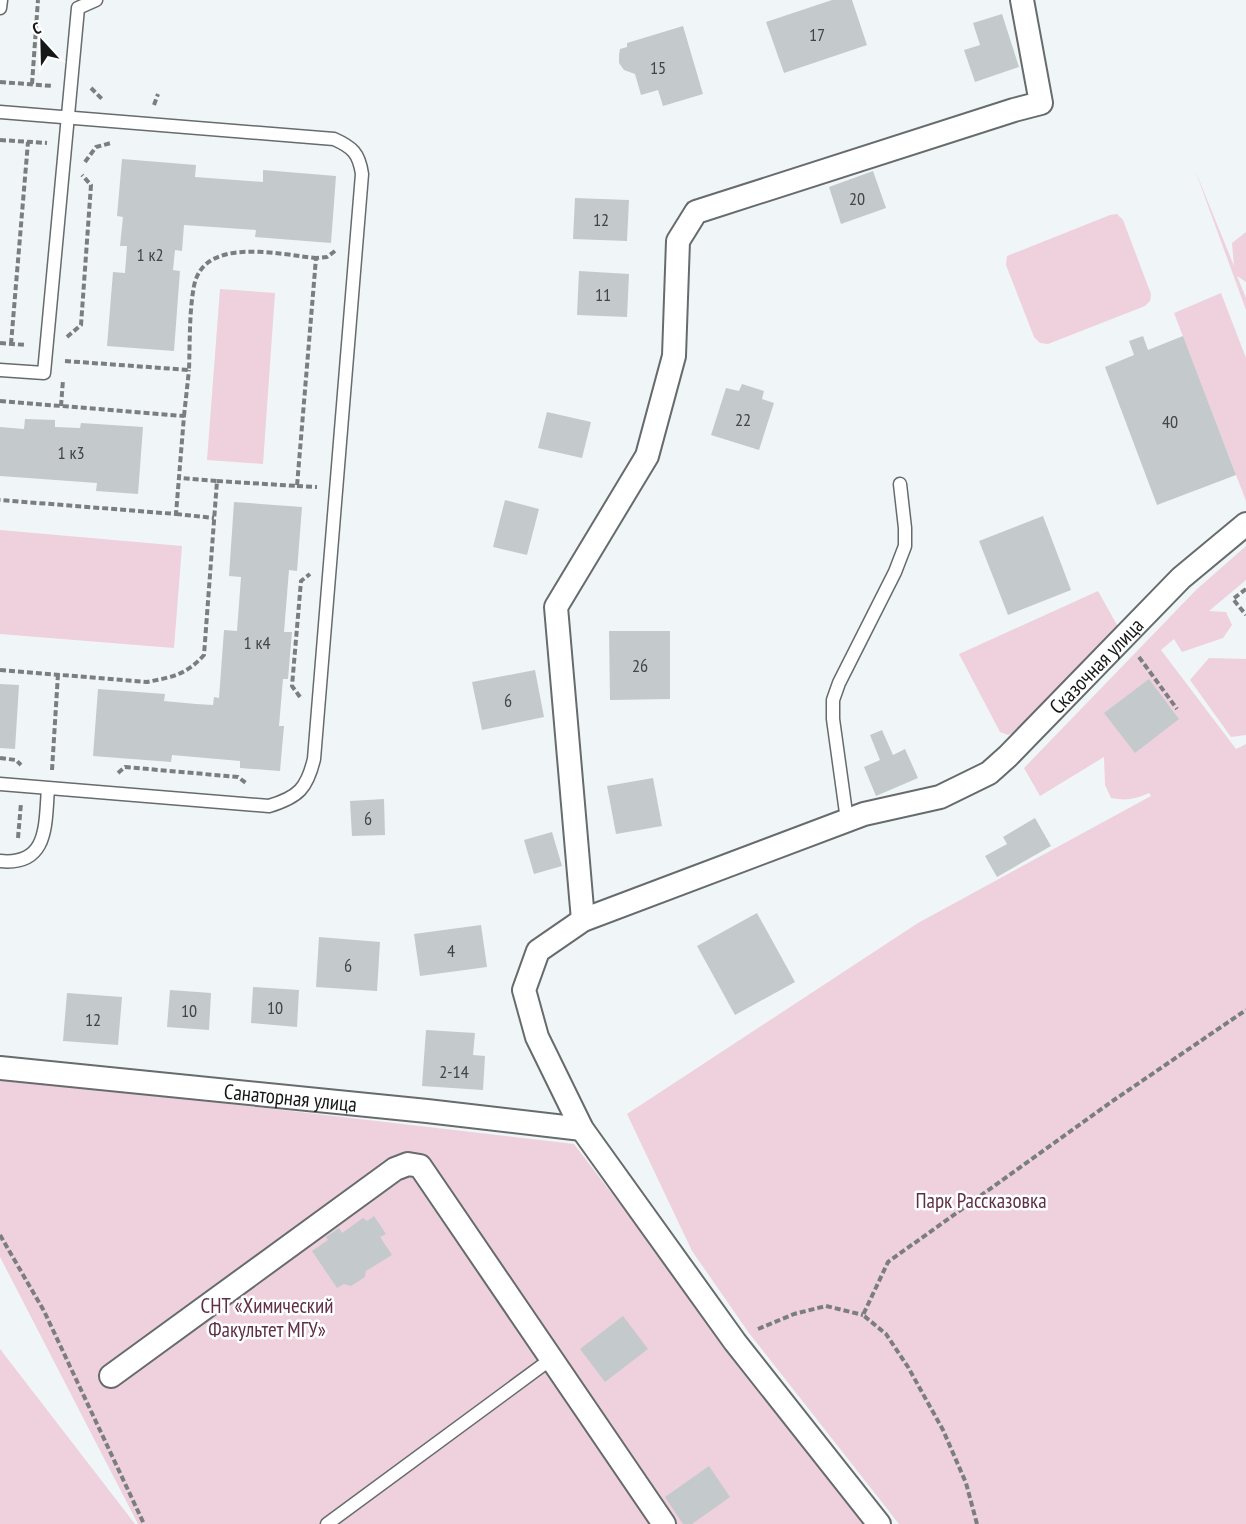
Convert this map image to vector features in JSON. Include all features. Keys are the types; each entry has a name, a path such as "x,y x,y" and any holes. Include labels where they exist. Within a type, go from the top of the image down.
{"street":[{"path":"583,920 556,607 647,456 674,356 678,242 696,212 1041,103 1022,0"},
{"name":"Сказочная улица","path":"879,1524 735,1342 582,1129 537,1037 524,990 538,951 583,920 864,814 940,797 989,772 1008,756 1181,578 1246,524"},
{"name":"Санаторная улица","path":"0,1068 582,1129"},
{"path":"111,1376 394,1169 408,1164 420,1166 664,1524"}],"lane":[{"path":"0,8 1,0"},
{"path":"0,370 44,373 78,8 92,1"},
{"path":"0,112 334,139 350,146 360,161 362,174 314,759 309,778 299,791 286,800 269,806 0,784"},
{"path":"847,820 833,719 833,700 839,683 895,572 905,546 900,484"},
{"path":"0,861 16,861 29,857 40,845 44,834 48,789"},
{"path":"327,1524 551,1359"}],"path":[{"path":"32,84 38,0"},
{"path":"11,344 28,142"},
{"path":"66,348 67,338 81,325 92,185 81,173 86,159 96,147 109,142 121,143"},
{"path":"176,514 194,284 202,270 214,259 226,253 240,251 316,258 327,257 336,250"},
{"path":"297,486 316,258"},
{"path":"61,406 65,354"},
{"path":"65,361 189,370"},
{"path":"0,401 184,416"},
{"path":"179,478 318,487 317,498"},
{"path":"0,670 147,682 169,678 191,669 204,655 217,481"},
{"path":"0,500 214,518"},
{"path":"301,699 292,686 301,580 311,574 312,563"},
{"path":"1246,589 1233,599 1246,615"},
{"path":"1134,649 1177,709"},
{"path":"52,772 58,674"},
{"path":"0,758 16,760 24,770 16,861"},
{"path":"114,776 125,767 238,777 252,788"},
{"path":"24,770 62,773"},
{"path":"863,1316 888,1262 1114,1100 1246,1010"},
{"path":"0,1235 44,1311 144,1524"},
{"path":"735,1342 749,1333 794,1314 826,1306 863,1316 886,1334 908,1367 943,1430 966,1483 977,1524"}],"green space":[{"path":"1195,170 1234,266 1232,243 1246,232 1246,282 1237,276 1246,298 1246,310"},
{"path":"1117,214 1123,220 1151,294 1150,301 1145,306 1048,344 1040,343 1034,337 1006,265 1007,256"},
{"path":"220,289 275,293 263,464 207,460"},
{"path":"1221,293 1246,358 1246,501 1174,313"},
{"path":"0,530 182,546 174,648 0,634"},
{"name":"Парк Рассказовка","path":"1246,546 1246,580 1209,611 1226,612 1232,625 1223,638 1182,652 1174,639 1161,650 1236,749 1246,744 1246,1524 899,1524 749,1333 692,1251 627,1114 918,923 1151,796 1149,793 1131,799 1111,798 1105,785 1104,757 1040,796 1024,768 1196,590"},
{"path":"1098,591 1117,625 1115,631 1017,731 1008,735 1000,732 959,654"},
{"path":"1209,658 1246,659 1246,735 1231,737 1190,680"},
{"name":"СНТ «Химический Факультет МГУ»","path":"0,1077 574,1144 867,1524 138,1524 0,1257"},
{"path":"0,1349 135,1524 0,1524"}],"building":[{"path":"832,0 852,0 867,45 784,73 766,22"},
{"path":"1002,14 1019,67 975,82 964,50 980,45 973,23"},
{"path":"683,26 703,94 663,106 658,90 641,95 635,74 624,70 619,63 620,49 627,47 627,43"},
{"path":"122,159 196,165 195,177 263,182 263,170 336,176 331,243 255,237 256,230 184,225 182,251 175,250 173,270 180,271 174,351 107,346 113,272 125,273 127,246 120,246 123,217 117,216"},
{"path":"873,171 886,208 841,224 829,187"},
{"path":"575,198 629,200 627,241 573,239"},
{"path":"579,271 629,274 627,317 577,315"},
{"path":"1143,336 1148,350 1183,336 1236,475 1157,505 1105,367 1134,355 1129,341"},
{"path":"742,384 764,391 762,399 774,403 759,450 711,435 726,388 739,391"},
{"path":"547,412 591,422 582,458 538,448"},
{"path":"25,419 55,420 55,427 80,428 81,423 143,427 138,494 96,491 97,483 0,476 0,427 24,429"},
{"path":"505,500 539,509 527,555 493,547"},
{"path":"234,502 302,507 297,571 289,570 284,632 292,632 288,679 283,679 279,726 284,726 280,771 240,768 240,761 172,755 171,762 93,756 98,689 165,694 164,701 196,704 213,705 214,697 219,698 224,630 237,631 241,577 229,576"},
{"path":"1043,516 1071,590 1008,615 979,541"},
{"path":"609,631 670,631 670,699 610,700"},
{"path":"535,670 544,717 482,730 472,682"},
{"path":"1149,679 1179,719 1135,753 1104,713"},
{"path":"0,684 19,685 15,749 0,748"},
{"path":"882,730 893,755 905,749 918,778 876,796 864,767 880,760 870,735"},
{"path":"653,778 662,826 616,834 607,786"},
{"path":"384,799 385,835 352,836 350,801"},
{"path":"1035,818 1051,846 997,877 985,856 1007,844 1003,837"},
{"path":"552,832 562,866 534,874 524,840"},
{"path":"757,913 795,982 735,1015 697,946"},
{"path":"481,925 487,967 420,976 414,934"},
{"path":"319,937 380,942 377,991 316,987"},
{"path":"253,987 299,990 297,1027 251,1023"},
{"path":"170,990 211,993 209,1030 167,1027"},
{"path":"67,993 122,997 118,1045 63,1041"},
{"path":"426,1030 475,1033 473,1055 485,1056 483,1090 422,1086"},
{"path":"374,1216 386,1234 380,1237 392,1255 366,1271 365,1277 351,1286 344,1284 337,1288 312,1251 328,1240 326,1237 339,1228 342,1233 363,1218 367,1221"},
{"path":"623,1316 648,1349 605,1382 580,1349"},
{"path":"709,1466 730,1497 692,1524 683,1524 665,1497"}]}
